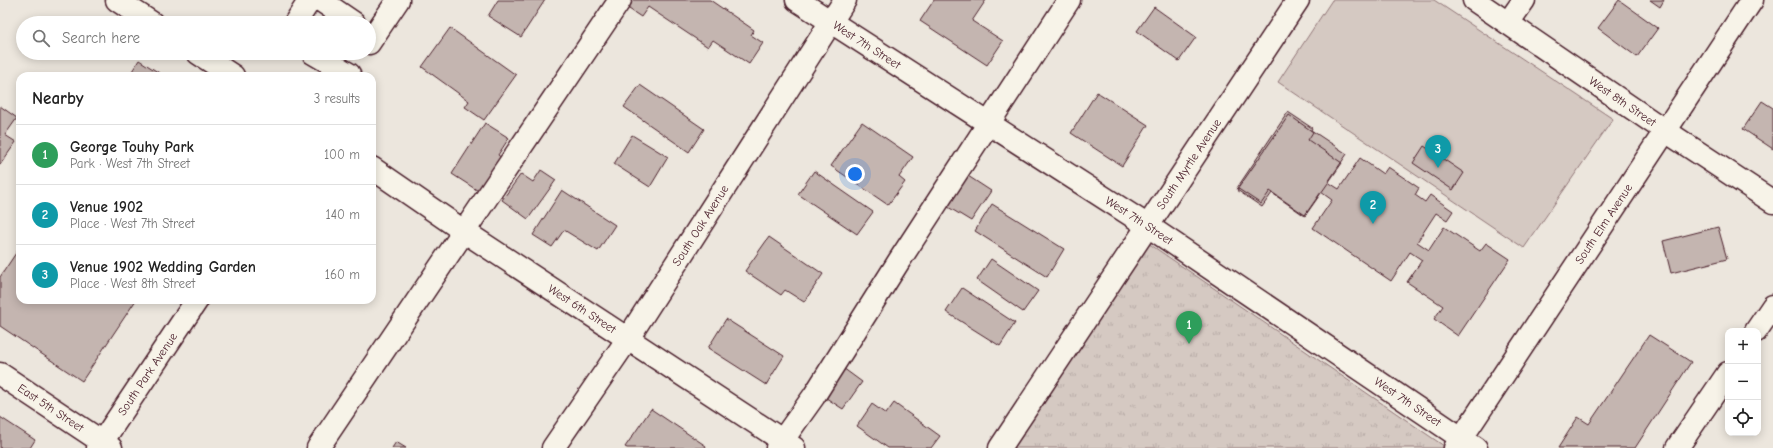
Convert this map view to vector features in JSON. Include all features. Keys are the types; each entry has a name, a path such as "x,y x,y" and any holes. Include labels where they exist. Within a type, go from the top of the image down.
{"street":[{"path":"117,0 141,16"},
{"path":"300,16 310,0"},
{"path":"320,0 344,16"},
{"path":"376,31 398,0"},
{"path":"318,448 620,0"},
{"name":"West 7th Street","path":"797,0 1148,226 1464,445"},
{"name":"South Oak Avenue","path":"553,448 627,340 845,0"},
{"path":"784,445 988,123 1069,0"},
{"name":"South Myrtle Avenue","path":"1000,448 1298,0"},
{"name":"West 8th Street","path":"1474,0 1664,130 1773,202"},
{"path":"1508,23 1524,0"},
{"name":"South Elm Avenue","path":"1464,445 1664,130 1752,0"},
{"path":"209,60 227,72"},
{"path":"324,60 343,72"},
{"path":"350,72 357,60"},
{"name":"West 6th Street","path":"376,171 784,445"},
{"name":"South Park Avenue","path":"104,446 194,304"},
{"path":"1758,328 1773,306"},
{"name":"East 5th Street","path":"0,374 104,446"},
{"path":"1677,448 1725,376"}],"green space":[{"path":"1332,0 1434,0 1613,119 1524,248 1278,82"},
{"path":"1148,243 1444,446 1442,448 1013,448"}],"building":[{"path":"498,0 545,0 521,37 488,16"},
{"path":"631,0 710,0 754,30 751,35 763,43 749,64 713,40 708,47 648,7 641,17 626,7"},
{"path":"934,0 986,0 972,21 1003,41 987,65 920,21"},
{"path":"1619,0 1658,28 1637,57 1598,28"},
{"path":"1650,0 1664,0 1660,7"},
{"path":"1154,7 1196,37 1179,61 1137,31"},
{"path":"450,28 516,75 484,120 465,107 469,101 422,67"},
{"path":"139,60 158,72 132,72"},
{"path":"640,85 704,129 689,152 624,107"},
{"path":"1097,92 1148,125 1122,166 1071,133"},
{"path":"1762,101 1773,108 1773,149 1743,129"},
{"path":"0,106 16,117 5,135 16,142 0,165"},
{"path":"1288,112 1312,128 1311,130 1347,154 1328,182 1339,189 1360,158 1383,174 1388,167 1419,188 1415,195 1425,202 1430,195 1453,211 1447,220 1436,213 1417,242 1429,250 1444,227 1480,251 1486,243 1510,259 1458,336 1434,319 1443,306 1407,282 1422,260 1410,252 1391,281 1313,228 1332,200 1321,192 1305,215 1270,191 1261,204 1237,188"},
{"path":"1289,115 1313,132 1308,140 1342,163 1305,216 1272,193 1262,207 1237,190"},
{"path":"862,122 913,157 899,177 905,182 888,205 831,166"},
{"path":"485,123 509,138 498,155 507,162 486,196 452,174"},
{"path":"632,135 668,157 650,187 614,164"},
{"path":"1424,146 1464,173 1453,190 1413,163"},
{"path":"541,170 556,180 528,219 502,200 521,174 533,182"},
{"path":"814,171 873,212 857,234 798,194"},
{"path":"968,176 991,191 971,221 948,207"},
{"path":"562,190 615,225 598,251 564,230 552,247 533,235"},
{"path":"992,204 1064,249 1047,277 975,231"},
{"path":"1718,227 1727,259 1671,273 1663,241"},
{"path":"769,237 823,274 804,302 785,290 781,295 745,271"},
{"path":"16,253 16,304 133,304 82,381 0,326 0,277"},
{"path":"991,259 1038,291 1023,312 977,280"},
{"path":"962,288 1015,323 1000,346 946,312"},
{"path":"726,319 784,356 766,385 708,348"},
{"path":"1649,335 1691,362 1635,448 1558,448 1578,417 1589,424"},
{"path":"843,368 862,382 843,409 823,396"},
{"path":"894,403 940,436 931,448 888,448 857,426 872,404 886,414"},
{"path":"651,409 706,446 705,448 625,447"},
{"path":"0,417 35,440 30,448 0,448"},
{"path":"396,442 406,448 392,448"}],"place":[{"name":"Venue 1902 Wedding Garden","path":"1438,168"},
{"name":"Venue 1902","path":"1373,224"},
{"name":"George Touhy Park","path":"1189,344"}]}
